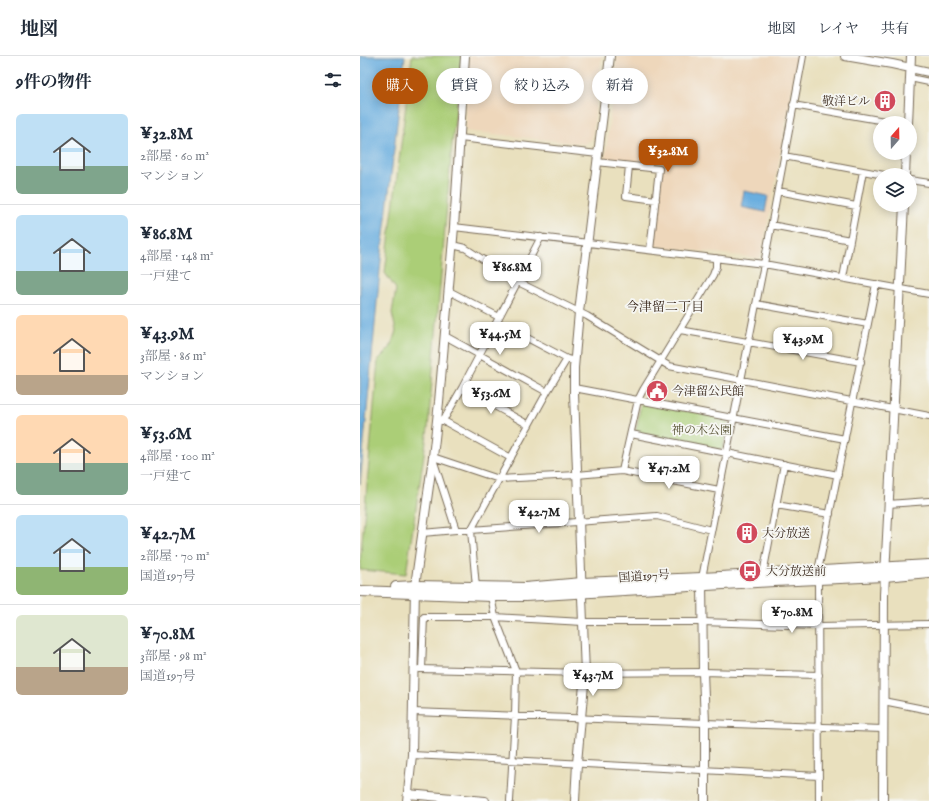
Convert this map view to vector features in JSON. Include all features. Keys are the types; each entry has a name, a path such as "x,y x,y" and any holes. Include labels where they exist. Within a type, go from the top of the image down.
{"highway":[{"name":"国道197号","path":"885,572 929,565"},
{"name":"国道197号","path":"702,582 763,574 818,575 929,572"},
{"name":"国道197号","path":"415,590 491,596 582,588 702,582 767,581 818,575"},
{"name":"国道197号","path":"360,585 395,590"},
{"name":"国道197号","path":"360,591 476,587 582,588"}],"street":[{"path":"465,56 440,421 433,458 415,590 412,755 407,798 485,801"},
{"path":"575,801 585,673 574,388 570,360 579,312 610,56"},
{"path":"705,801 706,723 703,672 702,582 778,191 802,56"},
{"path":"845,56 929,72"},
{"path":"908,116 912,56"},
{"path":"910,78 929,82"},
{"path":"793,105 873,119"},
{"path":"460,138 598,158 630,166 659,169 650,250"},
{"path":"784,156 873,173"},
{"path":"630,166 626,196 656,200"},
{"path":"843,278 863,171"},
{"path":"917,181 929,183"},
{"path":"778,191 856,206"},
{"path":"882,801 883,625 904,212"},
{"path":"771,225 850,240"},
{"path":"454,227 764,264 929,294"},
{"path":"440,421 446,416 462,388 541,237"},
{"path":"452,245 465,248 518,282 587,316 670,366 929,416"},
{"path":"622,471 638,400 713,275 716,267 716,258"},
{"path":"819,801 818,575 876,284"},
{"path":"449,291 570,360"},
{"path":"756,304 868,324"},
{"path":"680,330 861,362"},
{"path":"445,336 547,392"},
{"path":"476,587 471,530 547,392 570,360"},
{"path":"462,388 529,425"},
{"path":"574,388 845,438"},
{"path":"440,421 511,458"},
{"path":"631,434 838,475"},
{"path":"433,458 500,478 577,475 622,471 719,490"},
{"path":"433,458 456,530"},
{"path":"763,574 784,464"},
{"path":"888,504 929,501"},
{"path":"776,505 830,514"},
{"path":"422,533 657,516 712,530"},
{"path":"491,596 495,617 516,672 510,801"},
{"path":"422,669 424,617 495,617 583,622 702,622 819,626 929,624"},
{"path":"413,669 516,672 703,672 819,675"},
{"path":"883,700 929,710"},
{"path":"413,712 883,729"},
{"path":"412,755 819,776"}],"shaded area":[{"path":"469,56 602,56 601,68 592,68 592,104 596,104 592,139 585,144 466,131 466,104 492,104 492,68 468,68"},
{"path":"617,56 798,56 769,217 761,255 759,258 655,246 652,244 662,168 605,161 612,104 648,104 648,68 616,68"}],"green space":[{"path":"412,56 462,56 461,68 436,68 436,104 457,104 428,428 406,574 360,570 360,564 378,360 390,348 396,331 392,313 396,289 385,273 406,104 428,104 428,68 411,68"},
{"name":"神の木公園","path":"643,403 727,418 729,421 723,448 720,450 638,433 636,431 641,404"}],"water":[{"path":"360,56 405,56 404,68 372,68 372,104 399,104 381,260 360,484"},
{"path":"744,191 768,196 765,212 741,207"}],"place":[{"name":"敬洋ビル","path":"885,101"},
{"name":"今津留公民館","path":"657,391"},
{"name":"大分放送","path":"747,533"},
{"name":"大分放送前","path":"750,571"}],"district":[{"name":"今津留二丁目","path":"665,306"}]}
